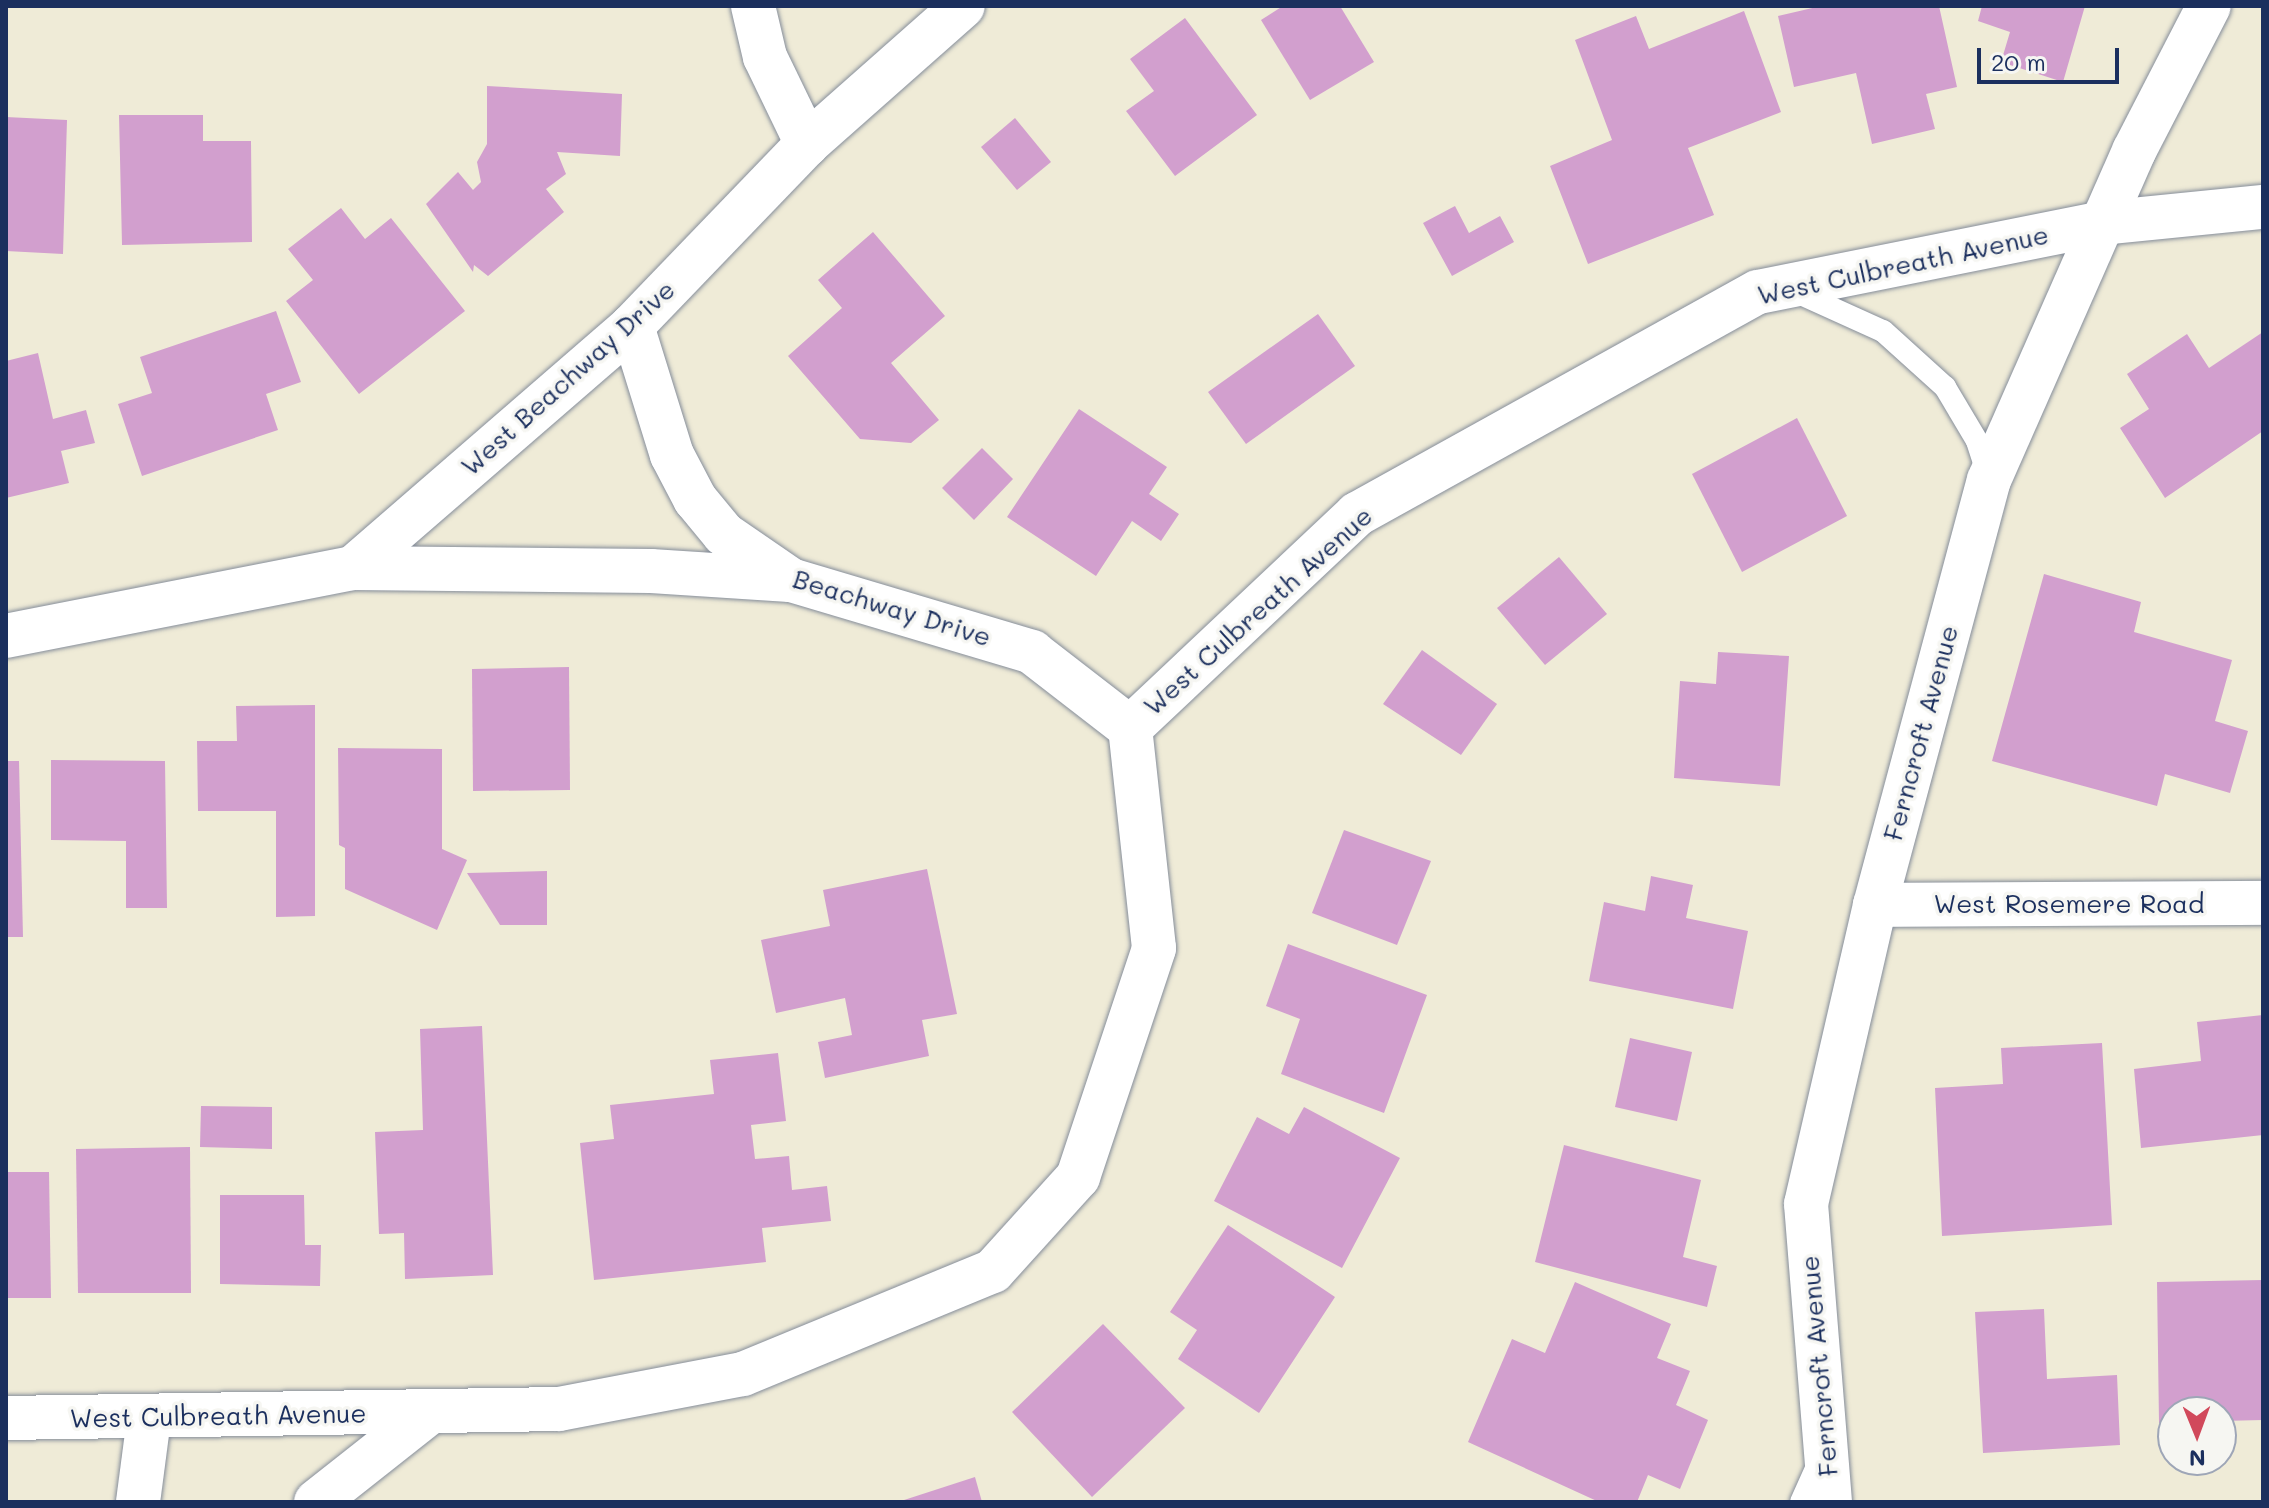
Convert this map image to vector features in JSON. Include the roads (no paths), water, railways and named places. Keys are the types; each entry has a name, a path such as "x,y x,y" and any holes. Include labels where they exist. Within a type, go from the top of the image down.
{"street":[{"path":"753,6 765,57 807,144"},
{"name":"West Beachway Drive","path":"353,568 632,326 807,144 963,6"},
{"name":"Ferncroft Avenue","path":"1830,1502 1806,1204 1875,905 1989,480 2102,223 2209,6"},
{"name":"West Culbreath Avenue","path":"6,1418 559,1409 743,1374 993,1271 1078,1177 1154,948 1130,728 1357,514 1758,292 2102,223 2263,207"},
{"name":"Beachway Drive","path":"632,326 672,455 695,499 724,534 791,580 1032,652 1130,728"},
{"name":"West Beachway Drive","path":"6,636 353,568 651,571 791,580"},
{"name":"West Rosemere Road","path":"1875,905 2263,903"},
{"name":"West Culbreath Avenue","path":"316,1502 430,1412"},
{"path":"138,1502 149,1418"}],"lane":[{"path":"1777,288 1837,308 1893,340 1945,387 1977,441 1989,480"},
{"path":"1801,1502 1826,1448"}]}
